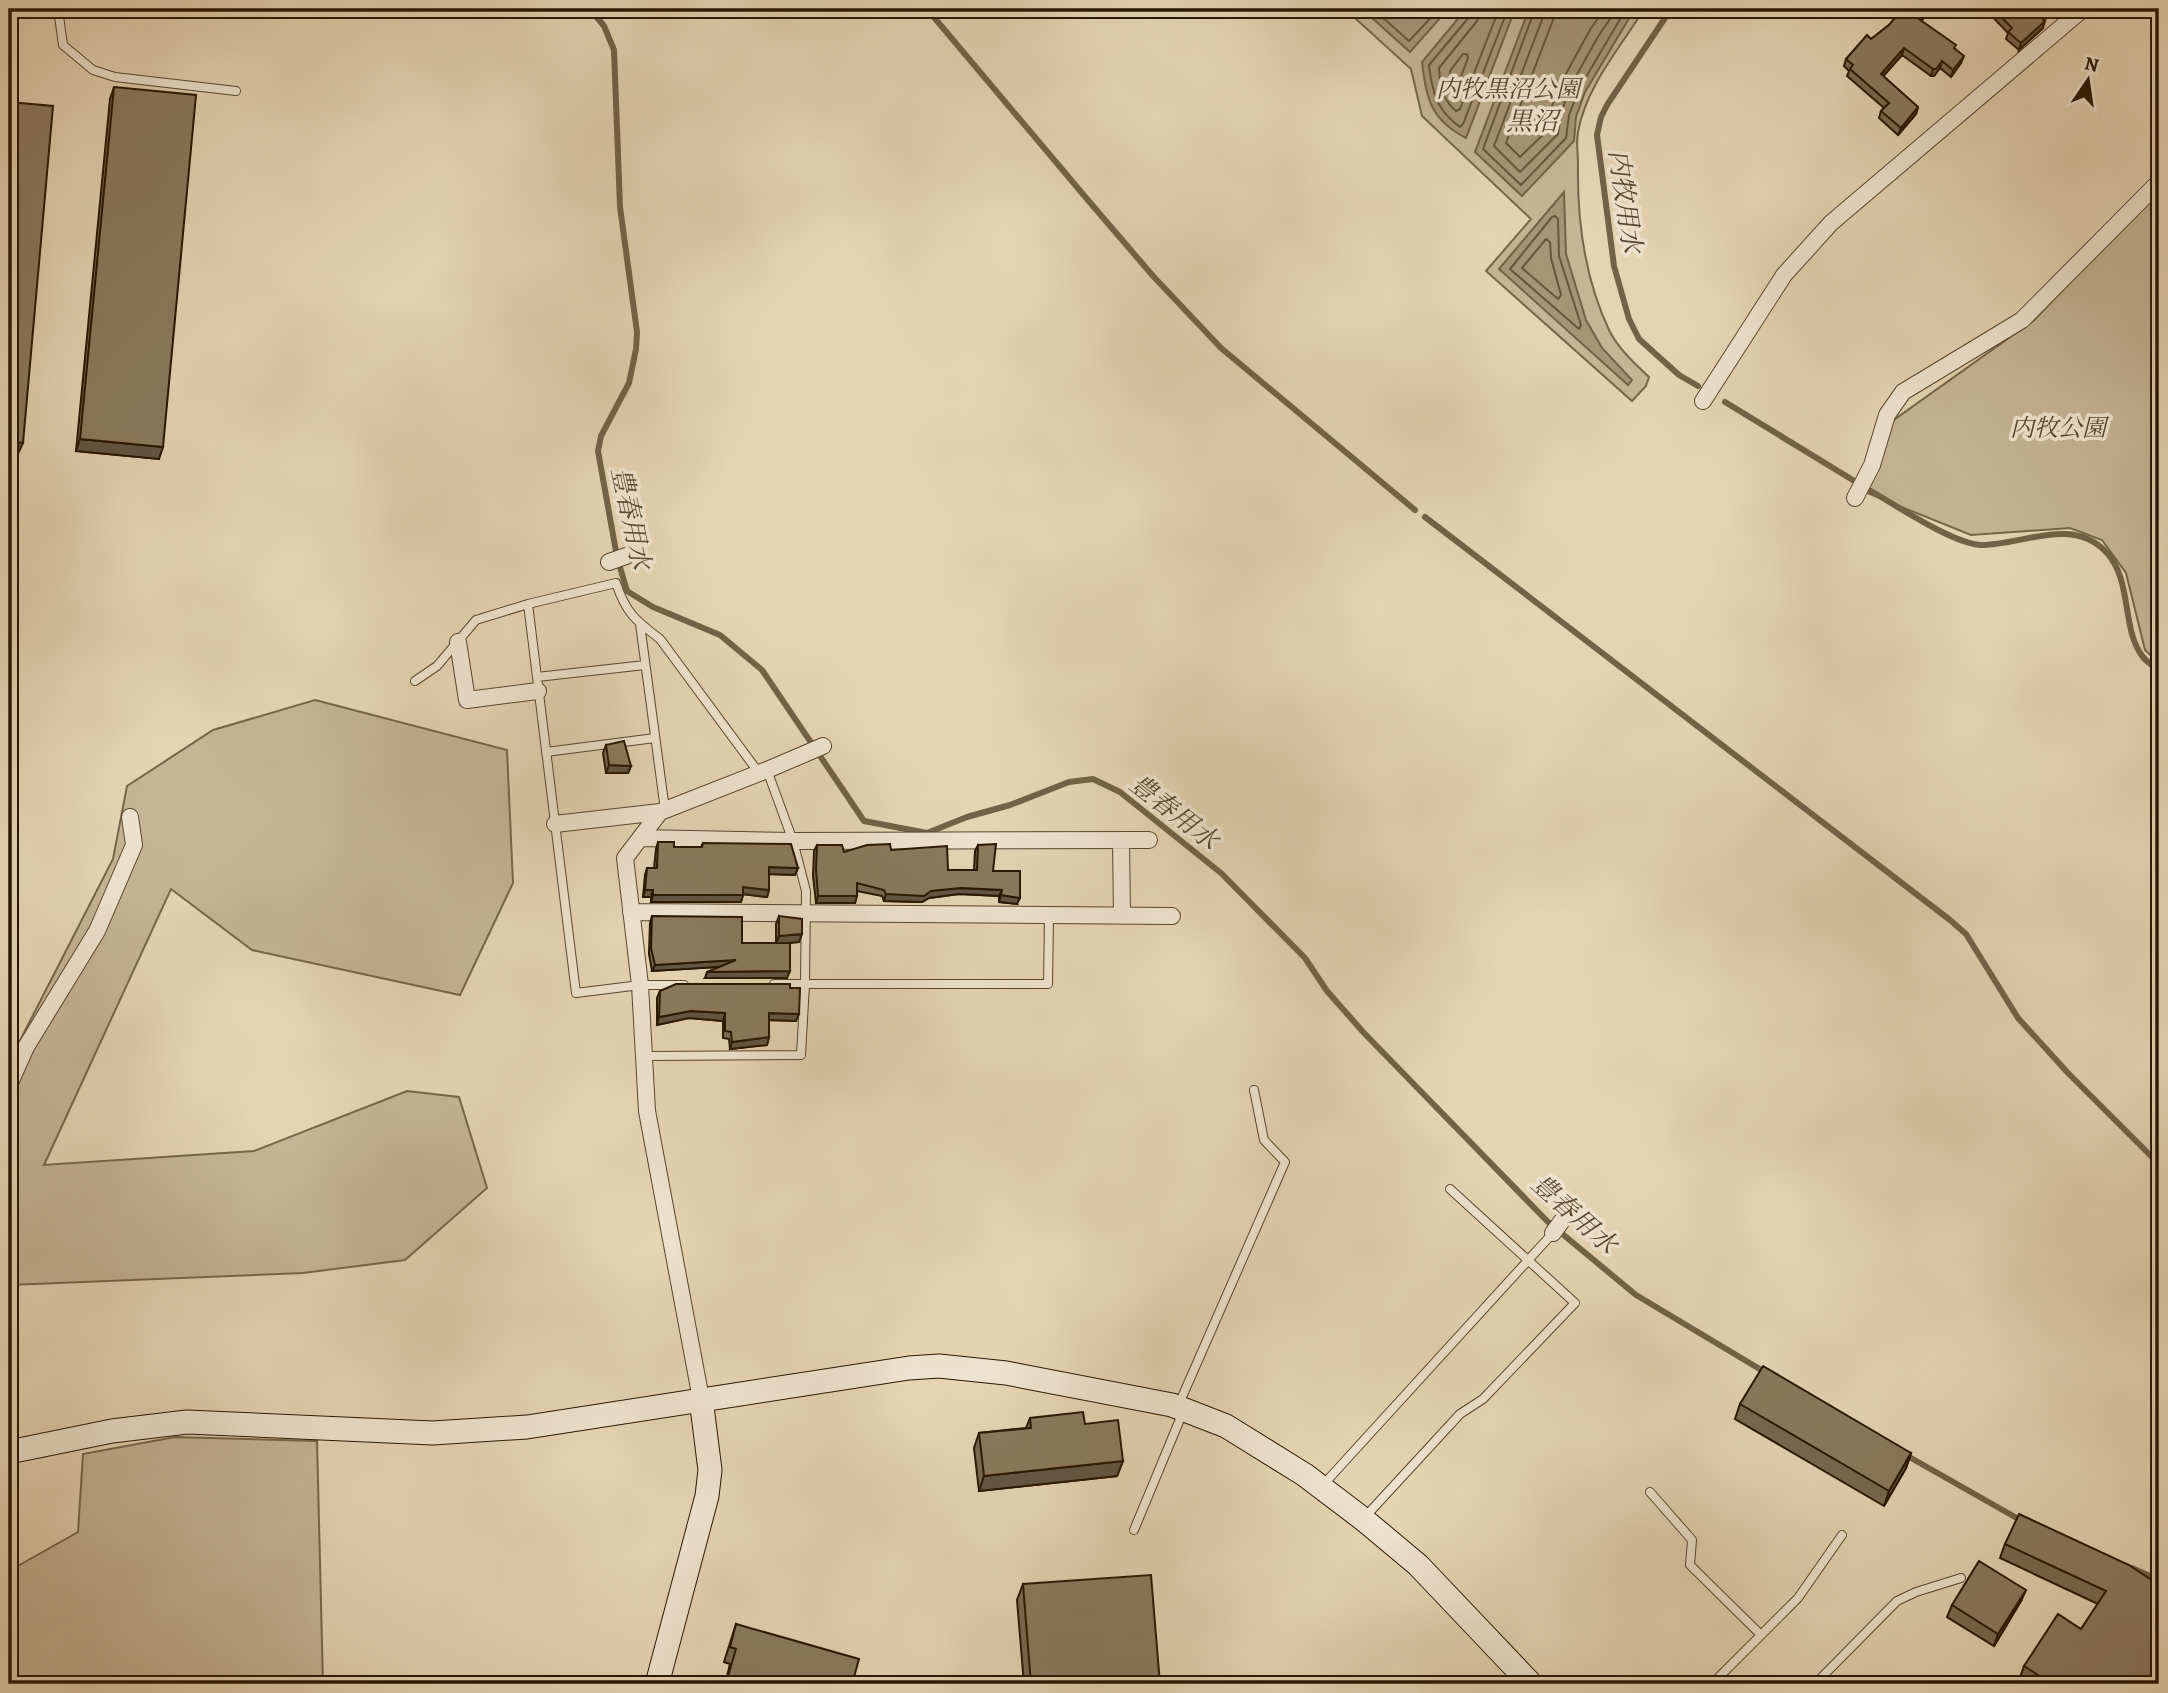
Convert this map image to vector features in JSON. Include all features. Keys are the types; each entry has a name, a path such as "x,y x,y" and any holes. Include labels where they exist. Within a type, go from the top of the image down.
{"street":[{"path":"1703,401 1784,275 1831,223 2083,9"},
{"path":"1855,498 1872,465 1887,415 1902,392 2022,320 2159,183"},
{"path":"609,562 626,556"},
{"path":"458,642 467,701 537,684"},
{"path":"555,824 662,811 823,746"},
{"path":"657,1684 707,1496 710,1470 701,1399 647,1111 640,985 625,858 662,811"},
{"path":"9,1085 26,1048 97,931 134,845 130,817"},
{"path":"641,838 793,841 1149,840"},
{"path":"1121,840 1122,916"},
{"path":"631,912 1172,916"},
{"path":"9,1452 112,1431 187,1422 407,1432 480,1431 527,1427 909,1368 939,1366 1006,1373 1181,1408 1247,1437 1321,1487 1418,1565 1531,1684"}],"lane":[{"path":"58,9 63,45 93,70 115,77 236,91"},
{"path":"415,681 437,666 476,620 528,604 616,583 624,606 640,624 660,639 763,771 793,841 806,891 801,1055 646,1056"},
{"path":"528,604 576,993 640,985 695,985"},
{"path":"640,624 662,811"},
{"path":"537,684 645,664"},
{"path":"546,752 655,738"},
{"path":"764,984 1048,984 1049,917"},
{"path":"1134,1530 1181,1408 1285,1162 1264,1140 1254,1090"},
{"path":"1363,1519 1460,1414 1483,1399 1575,1303 1450,1189"},
{"path":"1321,1487 1557,1227"},
{"path":"1650,1492 1692,1540 1690,1565 1761,1635"},
{"path":"1712,1684 1798,1598 1842,1535"},
{"path":"1815,1684 1897,1601 1961,1578"}],"green space":[{"name":"内牧黒沼公園","path":"1345,9 1644,9 1596,83 1582,115 1577,140 1581,228 1594,292 1610,332 1628,356 1649,377 1646,386 1632,401 1486,271 1531,219 1422,116 1411,69"},
{"name":"内牧公園","path":"2150,199 2159,208 2159,663 2145,650 2126,573 2102,540 2070,528 1971,535 1867,493 1891,422 2034,320"},
{"path":"315,700 507,750 513,883 460,995 252,950 171,889 44,1165 254,1151 407,1091 459,1097 487,1188 405,1260 303,1273 9,1285 9,1062 113,859 127,786 213,730"},
{"path":"175,1437 317,1441 323,1684 9,1684 9,1571 78,1532 83,1454"}],"water":[{"path":"1362,9 1448,9 1410,52"},
{"name":"黒沼","path":"1466,9 1515,9 1466,138 1445,124 1432,107 1422,62"},
{"name":"黒沼","path":"1529,9 1634,10 1585,92 1576,117 1574,141 1522,196 1475,152"},
{"name":"黒沼","path":"1564,192 1566,254 1586,320 1602,348 1632,380 1628,385 1499,269"}],"building":[{"path":"1902,9 1928,9 1919,19 1956,45 1954,48 1964,56 1953,70 1942,61 1933,69 1904,48 1881,74 1918,107 1901,128 1881,111 1889,103 1850,69 1853,65 1846,59 1867,35 1871,39 1889,25"},
{"path":"1993,9 2032,9 2045,21 2021,43 2008,32 2012,28"},
{"path":"114,87 196,95 163,447 80,439"},
{"path":"9,102 53,106 23,443 9,441"},
{"path":"624,741 631,766 609,765 606,745"},
{"path":"658,842 674,842 674,847 702,847 703,843 791,844 798,868 769,867 769,890 743,887 743,895 653,895 653,890 645,890 647,868 657,868"},
{"path":"890,844 891,850 947,846 948,870 977,870 978,845 996,844 993,871 1020,871 1020,898 1001,895 1002,890 961,888 931,891 924,896 886,894 884,890 857,883 857,896 818,896 817,845 842,845 844,852 867,845"},
{"path":"652,916 742,917 742,943 790,943 790,971 707,972 736,960 655,965 651,948"},
{"path":"779,916 802,919 802,934 779,936"},
{"path":"676,984 790,984 790,988 800,988 799,1014 769,1013 769,1037 732,1042 731,1032 725,1031 725,1013 691,1011 659,1017 660,991"},
{"path":"1763,1366 1911,1453 1889,1491 1740,1404"},
{"path":"1083,1412 1085,1424 1118,1420 1123,1461 984,1476 979,1433 1031,1428 1030,1418"},
{"path":"2019,1514 2129,1565 2159,1585 2159,1684 2052,1684 2024,1666 2058,1614 2081,1629 2106,1591 2005,1544"},
{"path":"1979,1561 2026,1590 1998,1634 1952,1605"},
{"path":"1151,1575 1160,1684 1031,1684 1023,1584"},
{"path":"736,1624 859,1659 852,1684 726,1683 736,1649 730,1647"}],"waterway":[{"name":"豊春用水","path":"590,9 604,26 614,50 620,207 637,332 629,383 601,436 598,451 617,557 627,591 653,607 720,635 762,670 864,821 927,833 1069,782 1093,779 1120,792 1221,873 1305,958 1327,991 1364,1033 1548,1222 1636,1295 1768,1374"},
{"path":"927,9 1153,276 1221,348 1415,510"},
{"name":"内牧用水","path":"1671,9 1607,105 1597,135 1614,266 1629,319 1639,339 1679,375 1698,386"},
{"name":"内牧用水","path":"1725,402 1856,482"},
{"name":"内牧用水","path":"1871,491 1926,524 1971,543 1997,544 2062,534 2093,541 2106,552 2120,576 2136,646 2145,659 2159,671"},
{"path":"1425,517 1966,934 2018,1018 2068,1073 2159,1164"},
{"name":"豊春用水","path":"1904,1454 2022,1521"},
{"name":"豊春用水","path":"2132,1568 2159,1580"}]}
